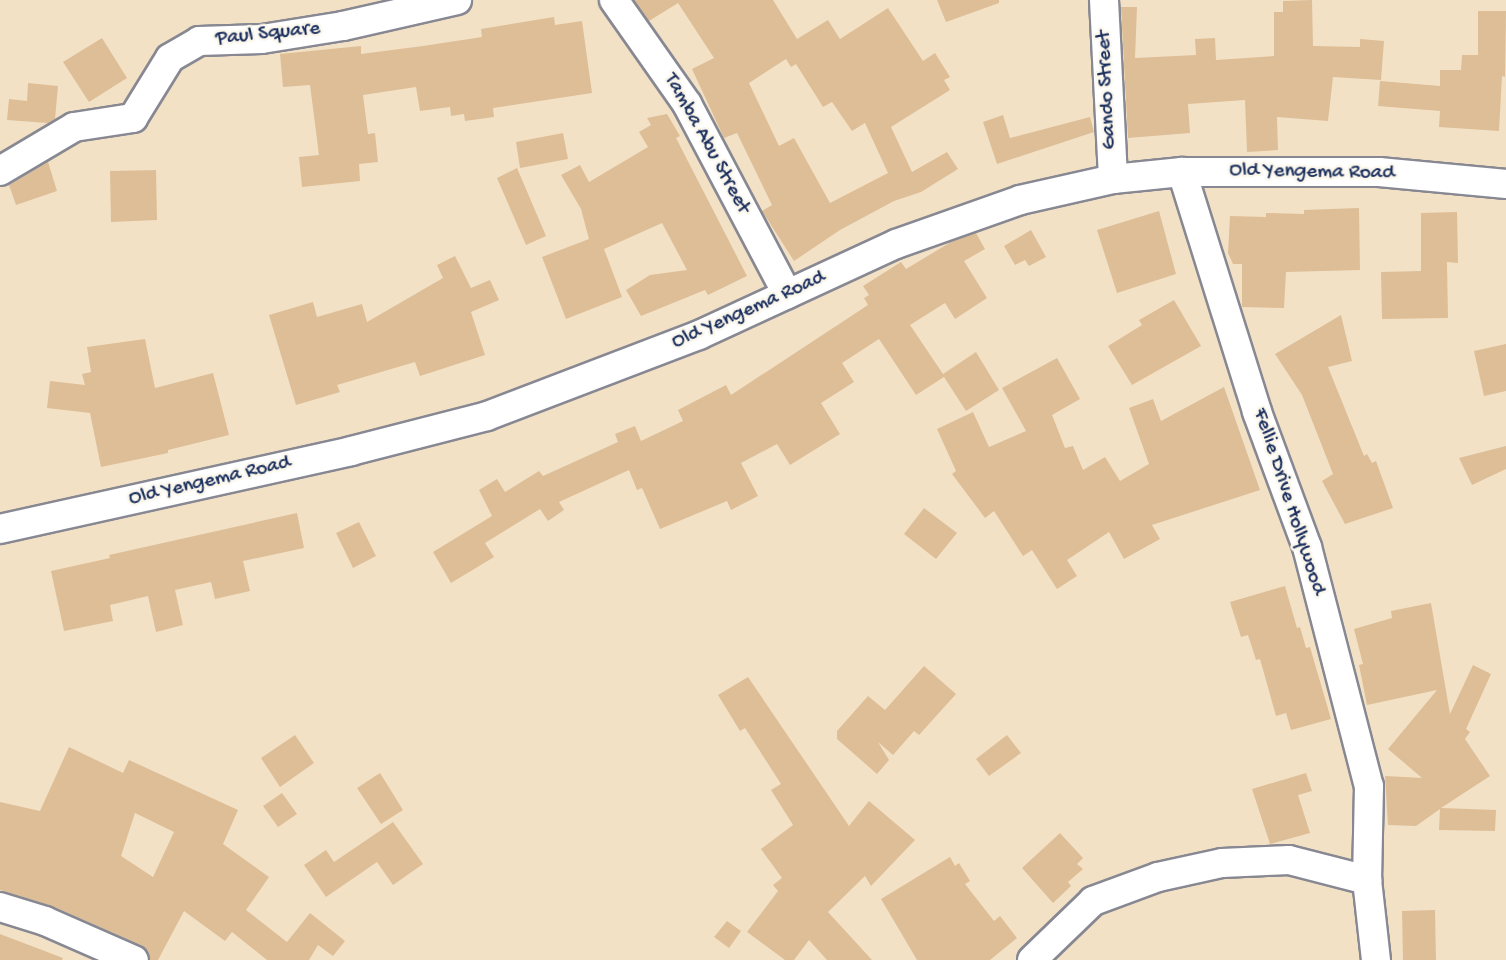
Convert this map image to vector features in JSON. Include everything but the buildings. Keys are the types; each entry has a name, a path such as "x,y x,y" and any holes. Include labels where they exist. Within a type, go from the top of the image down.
{"street":[{"name":"Paul Square","path":"0,171 74,127 133,117 170,58 199,41 262,39 343,26 457,0"},
{"name":"Tamba Abu Street","path":"614,0 687,104 787,294"},
{"name":"Gando Street","path":"1104,0 1113,179"},
{"name":"Old Yengema Road","path":"0,529 351,451 487,416 675,345 896,244 1020,200 1113,179 1182,172 1379,172 1506,184"},
{"name":"Fellie Drive Hollywood","path":"1182,172 1257,412 1307,547 1369,786 1367,880 1376,960"},
{"path":"1032,960 1093,901 1158,877 1222,863 1289,860 1367,880"},
{"path":"0,907 44,921 134,960"}]}
